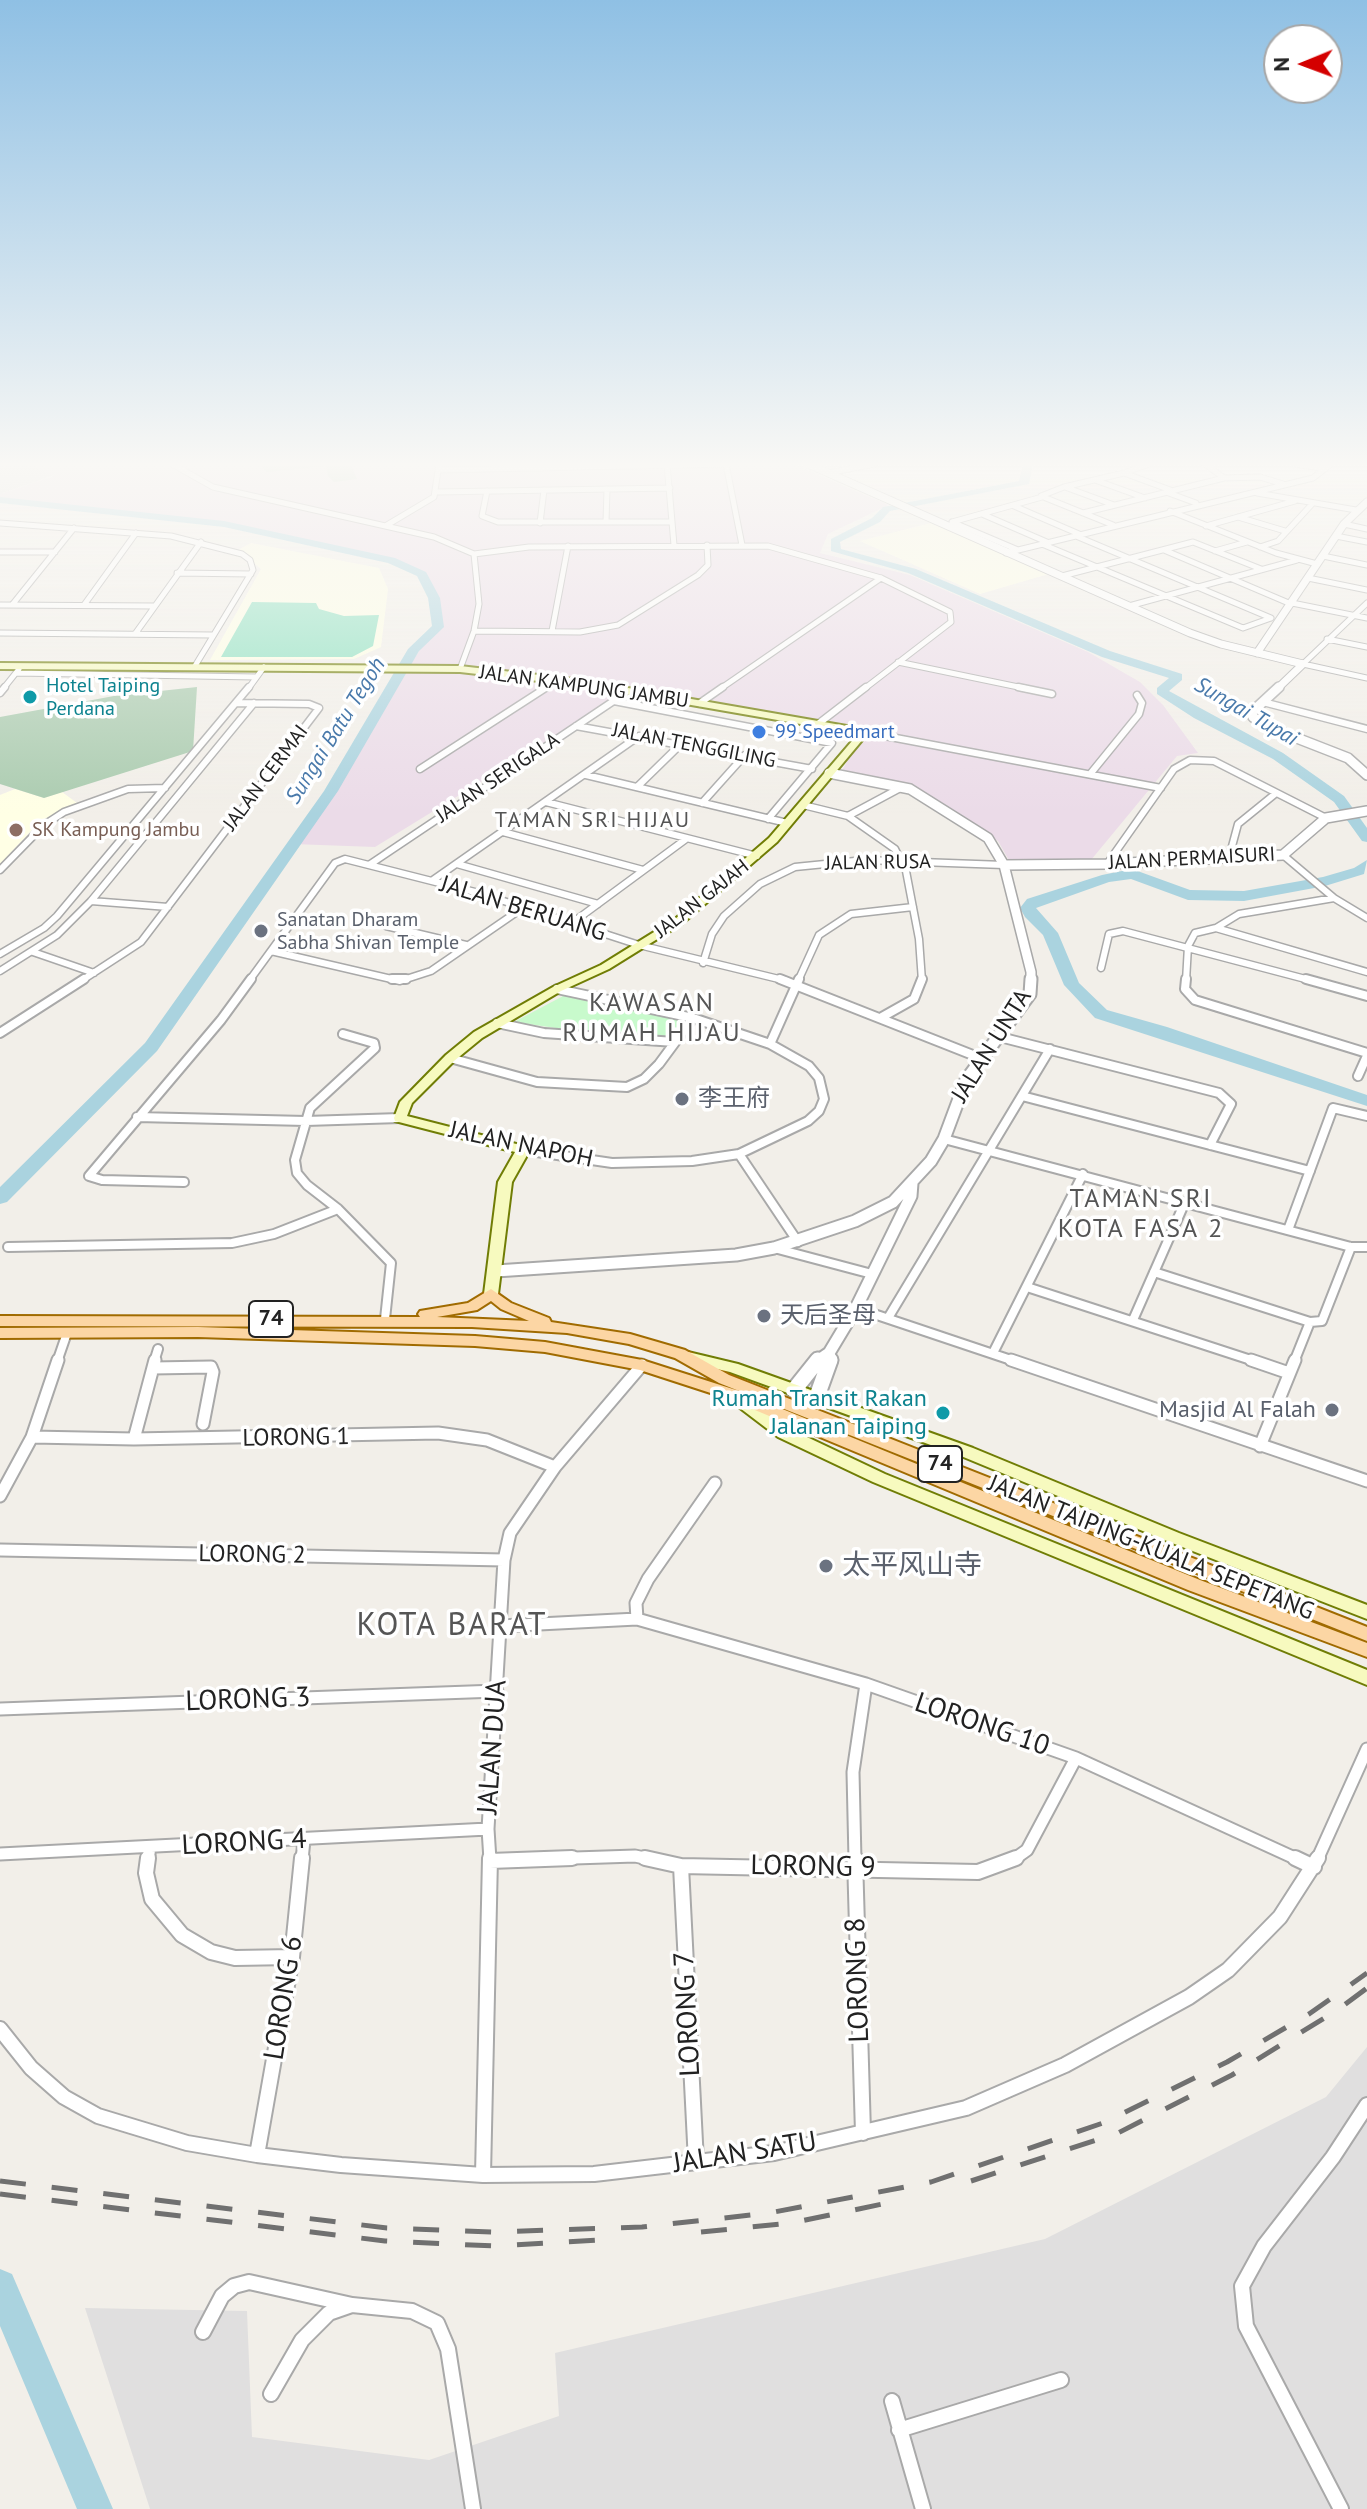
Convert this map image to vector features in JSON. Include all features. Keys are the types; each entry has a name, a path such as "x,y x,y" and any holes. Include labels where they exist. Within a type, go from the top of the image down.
{"main road":[{"name":"JALAN KAMPUNG JAMBU","path":"0,666 19,670 195,666 460,669 558,680 864,732"},
{"name":"JALAN GAJAH","path":"400,1118 406,1102 450,1058 497,1023 557,989 605,967 671,927 757,856 864,732"},
{"name":"JALAN NAPOH","path":"400,1118 523,1150"},
{"path":"385,1319 472,1307 491,1294 505,1182 523,1150"},
{"path":"491,1294 506,1306 567,1328"},
{"name":"JALAN TAIPING-KUALA SEPETANG","path":"0,1321 385,1319 567,1328 630,1339 680,1354 724,1379 1367,1650"},
{"path":"540,1326 529,1334 545,1347"},
{"name":"JALAN TAIPING-KUALA SEPETANG","path":"0,1333 313,1335 545,1347 642,1365 731,1394 1198,1577 1367,1634"},
{"path":"680,1354 733,1368 967,1452 1199,1548 1367,1612"},
{"path":"731,1394 784,1433 879,1478 1367,1678"}],"street":[{"path":"12,605 31,581"},
{"path":"84,605 101,581"},
{"path":"135,634 172,581"},
{"path":"195,666 247,581"},
{"path":"460,669 474,631 479,604 477,581"},
{"path":"552,631 561,581"},
{"path":"474,631 580,632 621,624 687,581"},
{"path":"700,703 877,581"},
{"path":"818,724 951,622 950,612 887,581"},
{"path":"1073,581 1190,633 1237,648 1260,650 1303,664 1367,678"},
{"path":"1130,581 1243,628"},
{"path":"1182,581 1271,618 1229,633"},
{"path":"1129,606 1218,581"},
{"path":"1237,581 1291,603 1367,618"},
{"path":"1260,650 1306,581"},
{"path":"1323,581 1367,590"},
{"path":"1367,603 1252,712 1258,721 1348,758 1367,775"},
{"path":"0,605 155,606"},
{"path":"0,633 213,635"},
{"path":"1327,639 1367,647"},
{"path":"898,662 1052,694"},
{"path":"1,953 44,928 57,916 264,667"},
{"path":"0,693 19,670 256,677"},
{"path":"420,769 558,680"},
{"name":"JALAN SERIGALA","path":"369,865 628,691"},
{"path":"1091,773 1139,714 1142,703 1137,695"},
{"path":"614,701 832,743 768,819"},
{"path":"1263,702 1367,729"},
{"path":"237,703 254,703"},
{"path":"0,971 57,935 91,901 254,703"},
{"name":"JALAN CERMAI","path":"0,1033 141,942 318,710 317,706 309,704 254,703"},
{"name":"JALAN TENGGILING","path":"576,726 812,769"},
{"name":"JALAN KAMPUNG JAMBU","path":"864,732 1161,788"},
{"path":"433,880 639,736"},
{"path":"638,786 681,744"},
{"path":"702,803 745,755"},
{"path":"1107,864 1181,764 1205,759 1225,765 1275,794 1326,818"},
{"name":"JALAN UNTA","path":"496,1271 736,1255 798,1242 855,1221 893,1202 931,1161 944,1139 958,1096 1025,1003 1032,983 1004,865 988,838 933,801 902,787 829,773"},
{"path":"586,775 787,823"},
{"path":"848,816 902,787"},
{"path":"0,870 44,825 64,812 128,789 165,788"},
{"path":"1234,858 1231,850 1238,824 1275,794"},
{"path":"546,802 757,856"},
{"path":"803,805 848,816 881,837 902,860 923,966 920,991 903,1007 882,1017"},
{"name":"JALAN PERMAISURI","path":"1004,865 1107,864 1283,855 1326,818 1364,812"},
{"path":"503,832 643,870"},
{"path":"572,923 686,839"},
{"path":"1283,855 1334,898 1367,918"},
{"name":"JALAN BERUANG","path":"271,951 335,863 345,859 433,880 703,963 797,984 983,1059"},
{"name":"JALAN RUSA","path":"703,963 712,934 724,916 760,884 795,867 838,861 902,860 1004,865"},
{"path":"457,864 598,904"},
{"path":"1334,898 1239,914 1216,928 1195,933 1188,946 1185,989 1195,1000 1367,1055 1358,1076"},
{"path":"91,901 168,907"},
{"path":"184,1182 102,1180 92,1178 90,1172 221,1020 271,951 400,981 426,974 524,907"},
{"path":"770,1044 819,935 840,920 861,911 913,907"},
{"path":"386,926 466,945"},
{"path":"1216,928 1367,972"},
{"path":"1101,968 1107,938 1113,932 1144,935 1367,996"},
{"path":"33,952 94,973"},
{"name":"JALAN NAPOH","path":"523,1150 612,1163 692,1161 739,1154 808,1121 819,1111 824,1099 819,1078 809,1066 770,1044 693,1018 557,989"},
{"path":"450,1058 537,1082 620,1087 644,1079 693,1018"},
{"path":"497,1023 566,1035 675,1042"},
{"path":"343,1034 374,1043 375,1048 317,1099 306,1121 295,1160 297,1173 307,1185 338,1209 391,1263 385,1319"},
{"path":"1000,1037 1183,1082 1228,1098 1231,1104 1210,1145"},
{"path":"888,1318 1050,1049"},
{"path":"1022,1096 1310,1171"},
{"path":"1288,1230 1333,1108 1367,1116"},
{"name":"JALAN NAPOH","path":"137,1117 306,1121 400,1118"},
{"path":"944,1139 1351,1247 1367,1247"},
{"path":"739,1154 798,1242"},
{"path":"993,1353 1083,1174"},
{"path":"794,1390 820,1358 829,1353 856,1308 911,1196 912,1183"},
{"path":"893,1202 896,1227"},
{"path":"1133,1320 1185,1202"},
{"path":"8,1247 232,1243 274,1234 338,1209"},
{"path":"1154,1272 1310,1322 1322,1321 1351,1247"},
{"path":"774,1248 872,1274"},
{"path":"1027,1287 1289,1373"},
{"path":"856,1308 1367,1481"},
{"path":"1260,1446 1310,1322"},
{"path":"0,1496 32,1437 67,1333"},
{"path":"134,1439 158,1349"},
{"path":"816,1399 831,1363 829,1353"},
{"name":"JALAN DUA","path":"483,2175 490,1861 488,1829 504,1560 510,1533 555,1467 642,1365"},
{"path":"153,1368 211,1367 213,1372 203,1424"},
{"name":"LORONG 1","path":"32,1437 134,1439 438,1433 487,1440 555,1467"},
{"path":"637,1619 636,1603 648,1579 715,1483"},
{"name":"LORONG 2","path":"0,1550 504,1560"},
{"name":"LORONG 10","path":"500,1626 637,1619 866,1684 1076,1758 1314,1867"},
{"name":"LORONG 8","path":"863,2133 853,1772 866,1684"},
{"name":"LORONG 3","path":"0,1709 497,1691"},
{"name":"JALAN SATU","path":"0,2029 31,2068 64,2097 98,2116 187,2143 257,2155 341,2165 483,2175 594,2174 774,2153 966,2108 1065,2065 1155,2018 1228,1970 1280,1917 1314,1867 1367,1749"},
{"name":"LORONG 9","path":"490,1861 635,1856 681,1866 854,1867 978,1872 1013,1860 1027,1850 1076,1758"},
{"name":"LORONG 4","path":"0,1854 488,1829"},
{"name":"LORONG 6","path":"257,2155 292,1957 304,1840"},
{"path":"150,1847 146,1873 152,1899 182,1935 211,1952 235,1958 292,1957"},
{"name":"LORONG 7","path":"681,1866 696,2162"},
{"path":"1341,2509 1246,2326 1242,2286 1264,2246 1333,2157 1367,2105"},
{"path":"203,2332 222,2296 234,2286 249,2282 352,2305 412,2311 437,2323 448,2349 473,2509"},
{"path":"271,2394 302,2340 329,2313 352,2305"},
{"path":"899,2430 1061,2380"},
{"path":"892,2401 923,2509"}],"shaded area":[{"path":"254,581 385,581 388,589 381,647 354,659 210,660"},
{"path":"425,581 924,581 1088,652 1140,682 1163,705 1198,753 1177,756 1091,860 1010,862 998,841 920,791 840,774 863,734 627,692 375,847 293,844 434,628"},
{"path":"951,581 1024,581 980,594"},
{"path":"197,687 193,751 44,798 0,784 0,717 114,696"},
{"name":"SK Kampung Jambu","path":"15,789 44,798 62,792 77,803 40,821 0,864 0,795"},
{"path":"1367,2047 1367,2509 150,2509 85,2308 247,2311 252,2437 429,2460 559,2416 555,2353 1045,2239 1326,2097"}],"green space":[{"path":"252,602 316,603 319,609 344,616 379,615 373,646 352,657 221,657"},
{"path":"565,995 684,1020 671,1035 661,1037 605,1035 514,1022"}],"waterway":[{"name":"Sungai Batu Tegoh","path":"0,1198 151,1047 331,791 414,649 438,627 434,598 426,581"},
{"name":"Sungai Tupai","path":"936,581 1106,654 1178,677 1161,691 1199,715 1278,756 1339,799 1367,838"},
{"name":"Sungai Tupai","path":"1367,864 1359,871 1325,881 1244,896 1188,895 1132,874 1107,878 1032,902 1028,908 1030,914 1050,933 1072,985 1101,1014 1161,1031 1367,1101"},
{"name":"Sungai Batu Tegoh","path":"0,2286 95,2509"}],"railway":[{"path":"0,2181 387,2228 493,2232 642,2227 769,2213 931,2182 1103,2123 1227,2062 1309,2014 1367,1973"},
{"path":"971,2181 1118,2133 1232,2075 1339,2009 1367,1988"},
{"path":"0,2194 385,2241 494,2246 617,2239"},
{"path":"701,2232 791,2223 902,2200"}],"place":[{"name":"Hotel Taiping Perdana","path":"30,697"},
{"name":"99 Speedmart","path":"759,732"},
{"name":"SK Kampung Jambu","path":"16,830"},
{"name":"Sanatan Dharam Sabha Shivan Temple","path":"261,931"},
{"name":"李王府","path":"682,1099"},
{"name":"天后圣母","path":"764,1316"},
{"name":"Masjid Al Falah","path":"1332,1410"},
{"name":"Rumah Transit Rakan Jalanan Taiping","path":"943,1413"},
{"name":"太平风山寺","path":"826,1566"}],"district":[{"name":"TAMAN SRI HIJAU","path":"593,821"},
{"name":"KAWASAN RUMAH HIJAU","path":"652,1019"},
{"name":"TAMAN SRI KOTA FASA 2","path":"1141,1215"},
{"name":"KOTA BARAT","path":"452,1626"}]}
